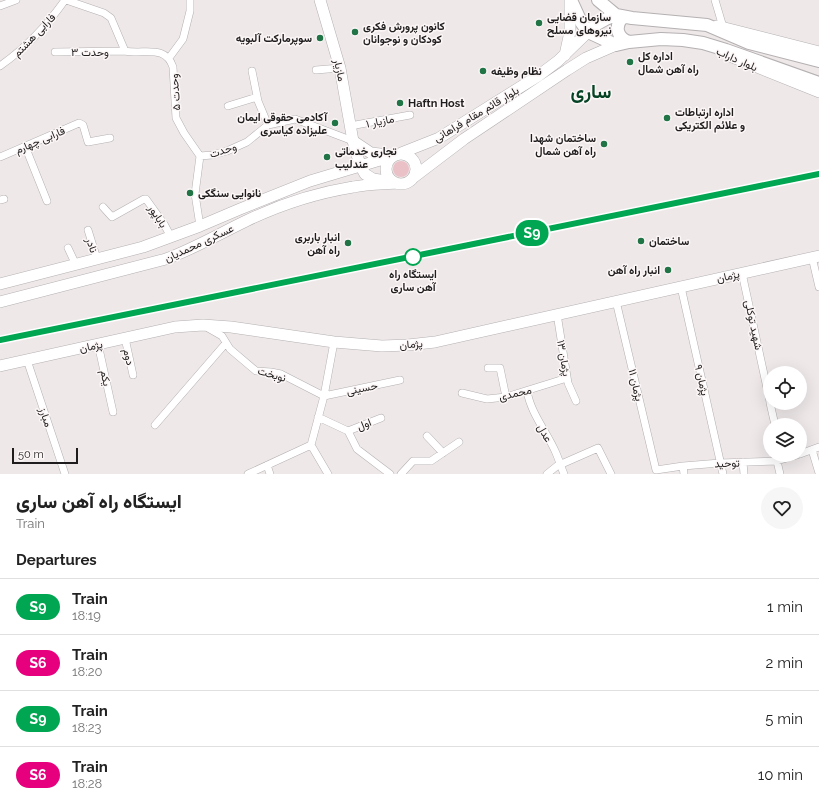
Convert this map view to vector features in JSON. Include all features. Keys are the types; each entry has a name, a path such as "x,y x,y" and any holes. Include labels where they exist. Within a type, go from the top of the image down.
{"main road":[{"name":"مازیار","path":"320,0 340,68 353,141 360,166"},
{"path":"570,0 588,32 616,46"},
{"path":"565,55 570,32 570,0"},
{"path":"598,0 620,16 723,27 819,52"},
{"path":"620,16 617,32 620,37 629,42"},
{"name":"بلوار قائم مقام فراهانی","path":"395,155 439,138 538,76 565,55 597,24 606,19 620,16"},
{"path":"708,25 749,43 819,61"},
{"name":"بلوار داراب","path":"629,42 683,40 703,43 746,64 819,92"},
{"name":"بلوار قائم مقام فراهانی","path":"414,177 464,139 586,58 629,42"},
{"path":"703,43 819,83"},
{"path":"353,141 371,153 409,156 414,162 416,169 414,177 404,184 374,179 366,174 360,166"},
{"path":"394,182 386,174 385,169 386,164 395,155"},
{"name":"عسکری محمدیان","path":"0,284 143,247 200,226 310,181 395,155"},
{"name":"عسکری محمدیان","path":"0,302 166,260 185,252 247,220 286,204 319,194 355,186 394,182"},
{"name":"پژمان","path":"0,366 175,327 203,325 231,327 334,342 382,346 408,346 435,342 815,256"}],"street":[{"path":"0,6 16,0"},
{"path":"65,0 104,13 111,18 125,51"},
{"name":"فارابی هشتم","path":"0,66 20,52 46,26 65,0"},
{"path":"169,58 183,39 190,11 190,0"},
{"path":"715,0 723,27"},
{"name":"وحدت ۳","path":"56,52 125,51"},
{"name":"وحدت ۵","path":"125,51 131,53 161,52 169,58 173,67 176,118 184,133 200,156"},
{"path":"316,70 340,68"},
{"path":"252,71 257,97 268,125"},
{"path":"228,106 257,97"},
{"name":"مازیار ۱","path":"350,126 410,115"},
{"name":"وحدت","path":"200,226 195,194 200,156 212,155 227,151 247,142 268,125 295,119 353,141"},
{"name":"فارابی چهارم","path":"0,157 81,123 88,142 110,138"},
{"path":"25,146 47,201"},
{"name":"باباپور","path":"103,207 112,217 146,199 164,224 171,237"},
{"name":"نادر","path":"88,230 97,259"},
{"path":"68,248 76,265"},
{"path":"815,256 819,287"},
{"name":"شهید توکلی","path":"742,273 763,370"},
{"name":"پژمان ۹","path":"681,287 722,474"},
{"name":"پژمان ۱۱","path":"616,301 656,470"},
{"name":"پژمان ۱۳","path":"557,314 567,378 576,401"},
{"name":"نوبخت","path":"203,325 222,336 230,348 256,371 281,374 324,396"},
{"name":"دوم","path":"125,338 133,375"},
{"path":"328,474 311,445 324,396 334,342"},
{"path":"155,425 226,343"},
{"name":"یکم","path":"98,344 113,412"},
{"name":"مبارز","path":"27,360 65,474"},
{"path":"488,368 500,368 506,397"},
{"name":"محمدی","path":"462,394 487,399 506,397 567,378"},
{"name":"حسینی","path":"324,396 400,380"},
{"name":"عدل","path":"527,391 529,403 557,454 564,474"},
{"path":"318,417 348,431 357,449 390,474"},
{"name":"اول","path":"348,431 381,418"},
{"path":"427,436 443,453"},
{"path":"401,474 413,461 431,461 459,442"},
{"path":"248,474 311,445"},
{"path":"807,452 819,447"},
{"path":"547,474 560,465 598,448 611,474"},
{"path":"812,450 819,473"},
{"name":"توحید","path":"656,470 683,466 763,460"},
{"path":"743,462 744,474"},
{"path":"780,462 780,474"},
{"path":"267,465 270,474"},
{"path":"683,466 684,474"}],"shaded area":[{"path":"401,161 407,163 409,169 407,175 401,177 395,175 393,169 395,163"}],"railway":[{"path":"0,340 819,174"}],"train":[{"name":"S9","path":"0,340 819,174"}],"place":[{"name":"سازمان قضایی نیروهای مسلح","path":"539,23"},
{"name":"کانون پرورش فکری کودکان و نوجوانان","path":"355,32"},
{"name":"سوپرمارکت آلبویه","path":"320,38"},
{"name":"اداره کل راه آهن شمال","path":"630,62"},
{"name":"نظام وظیفه","path":"483,71"},
{"name":"Haftn Host","path":"400,103"},
{"name":"اداره ارتباطات و علائم الکتریکی","path":"667,118"},
{"name":"آکادمی حقوقی ایمان علیزاده کیاسری","path":"335,123"},
{"name":"ساختمان شهدا راه آهن شمال","path":"604,144"},
{"name":"تجاری خدماتی عندلیب","path":"327,157"},
{"name":"نانوایی سنگکی","path":"190,193"},
{"name":"ساختمان","path":"641,241"},
{"name":"انبار باربری راه آهن","path":"348,243"},
{"name":"ایستگاه راه آهن ساری","path":"413,257"},
{"name":"انبار راه آهن","path":"668,270"}],"district":[{"name":"ساری","path":"591,91"}]}
